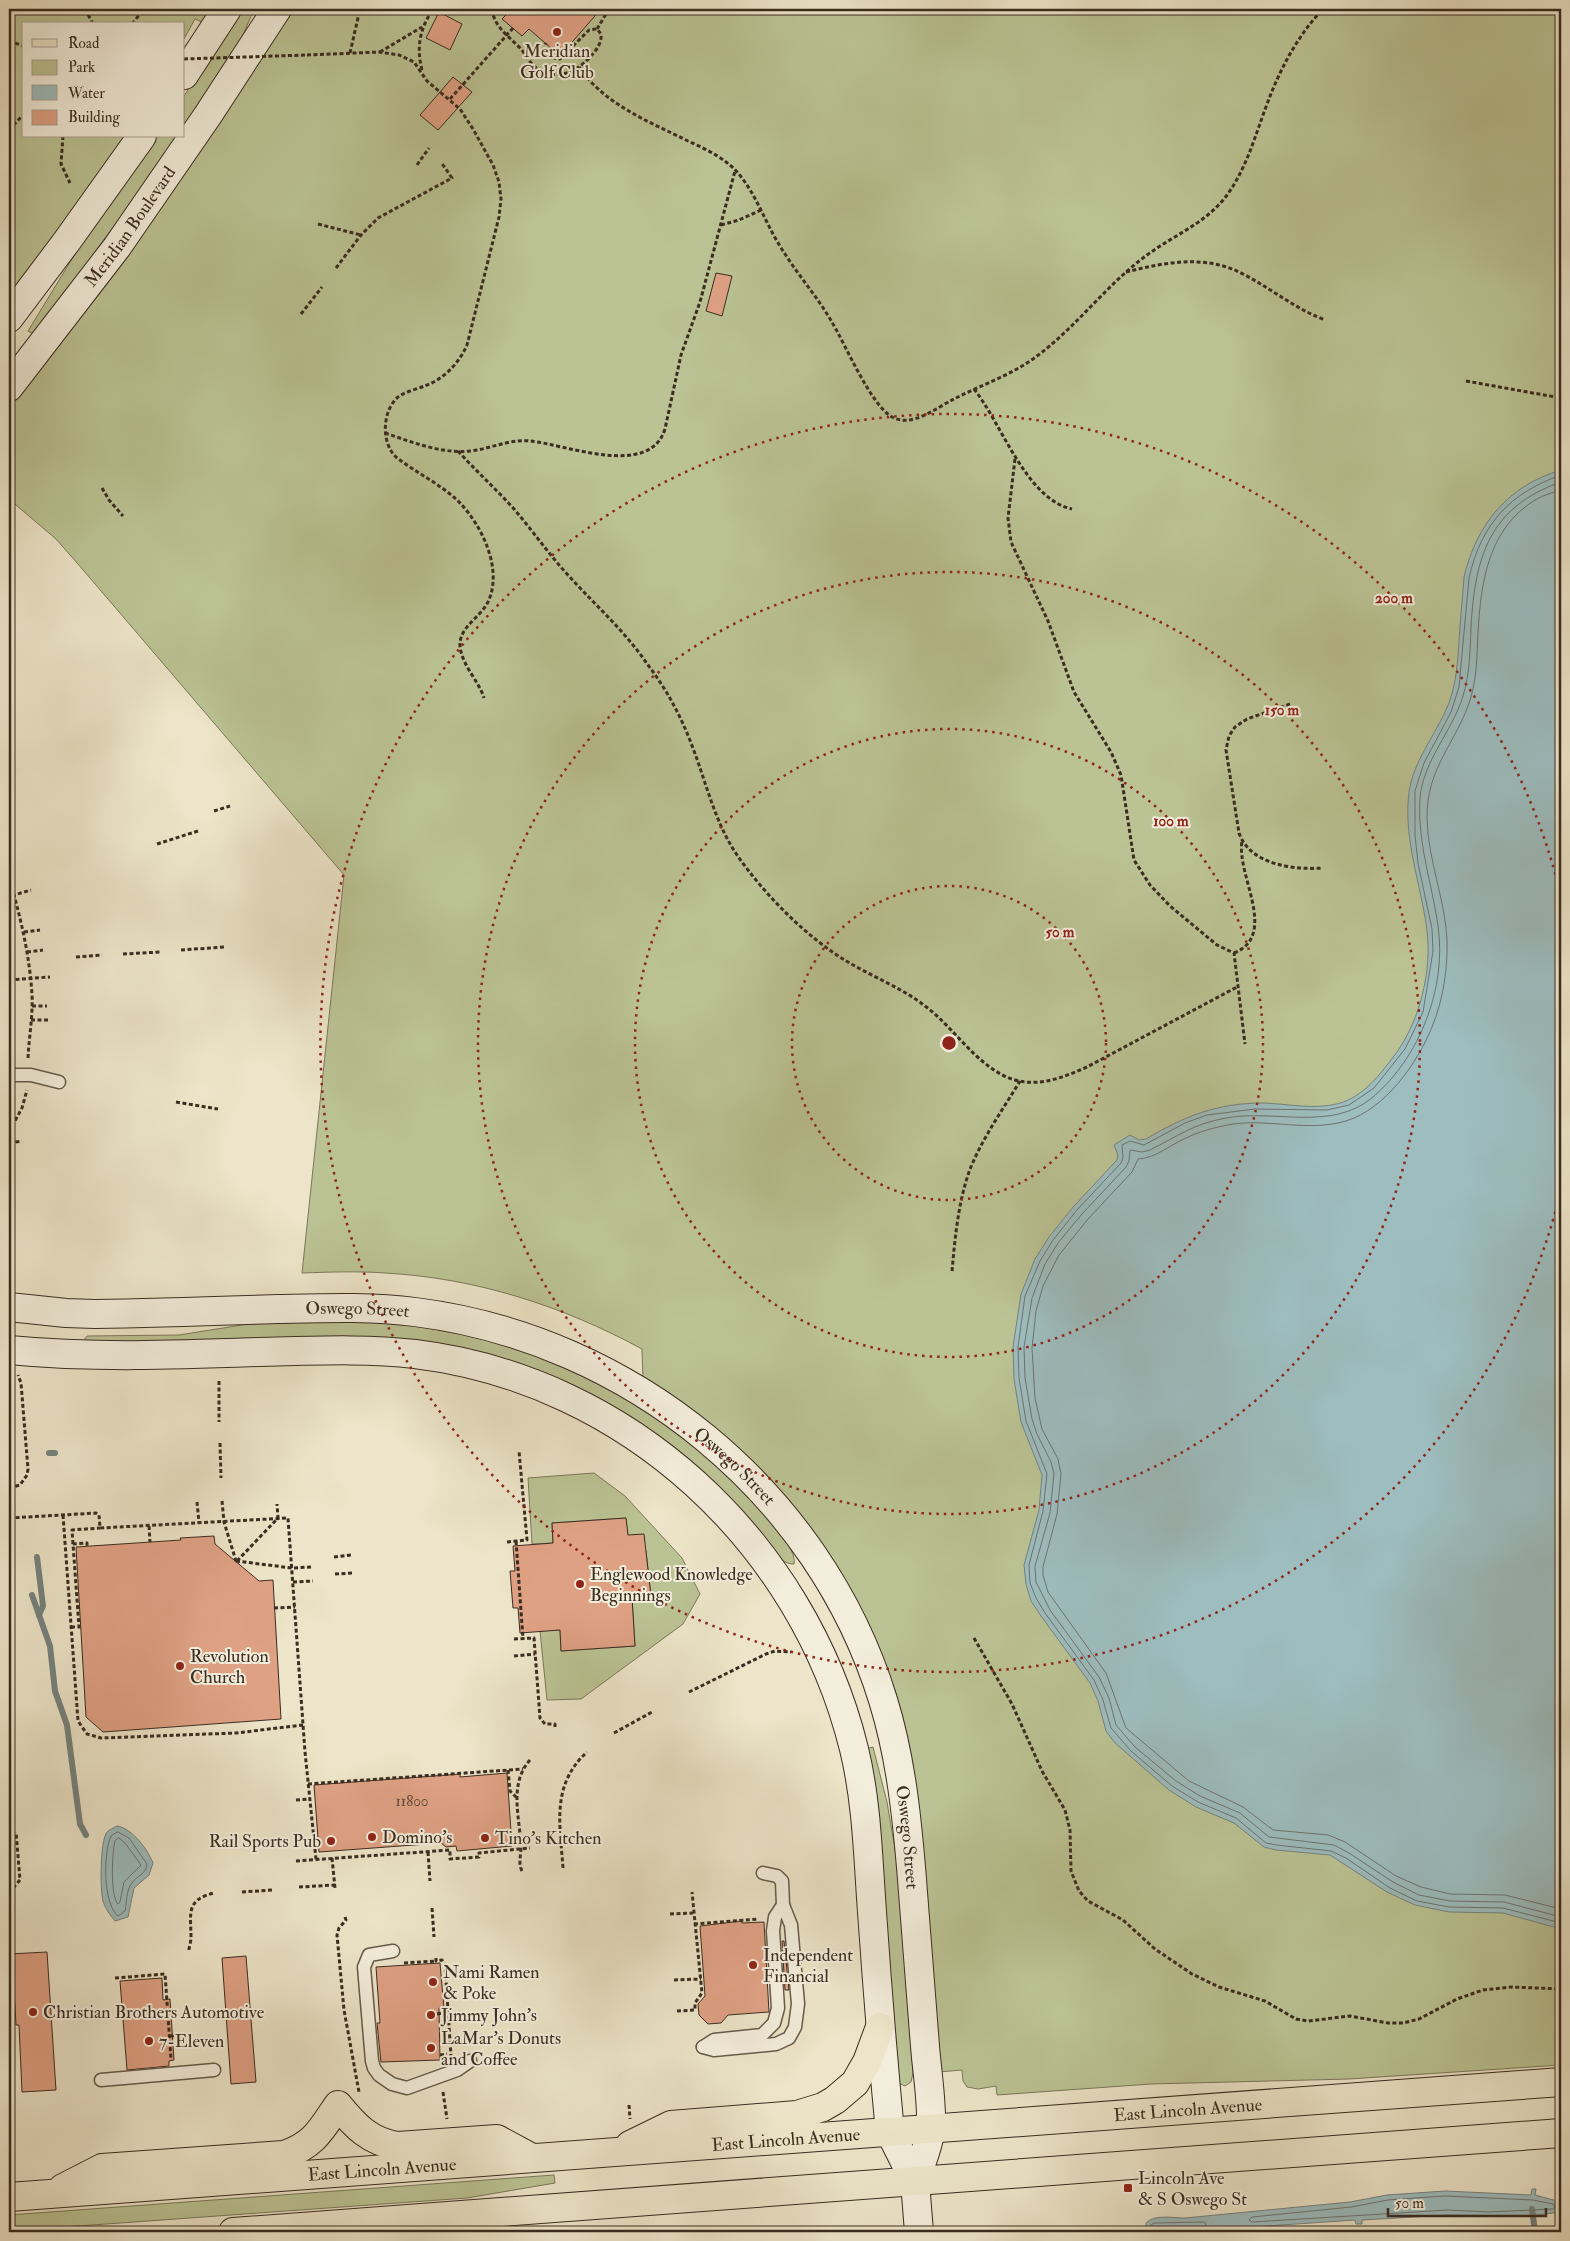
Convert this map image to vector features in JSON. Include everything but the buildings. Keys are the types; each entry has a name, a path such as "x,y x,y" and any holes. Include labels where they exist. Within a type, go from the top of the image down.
{"main road":[{"path":"185,74 227,9"},
{"name":"Meridian Boulevard","path":"9,387 117,247 208,115 277,9"},
{"path":"9,318 141,138"},
{"name":"Oswego Street","path":"9,1307 95,1314 368,1308 416,1312 462,1320 546,1344 592,1364 666,1407 722,1451 778,1508 821,1567 862,1644 883,1698 898,1761 906,1807 931,2129 915,2182 919,2232"},
{"name":"Oswego Street","path":"9,1350 61,1354 142,1356 346,1350 403,1353 450,1360 509,1375 564,1396 605,1418 656,1451 695,1484 728,1515 763,1556 797,1610 834,1683 853,1748 863,1799 890,2132 915,2182"},
{"path":"615,2152 671,2125 797,2115 823,2107 855,2083 867,2062 880,2027"},
{"name":"East Lincoln Avenue","path":"9,2197 1561,2082"},
{"path":"51,2194 102,2168 289,2153 315,2139 338,2105 360,2130 374,2140 385,2144 398,2146 497,2139 532,2158"},
{"path":"233,2232 1561,2133"}],"lane":[{"path":"12,1075 27,1075 59,1082"},
{"path":"763,1873 774,1874 780,1877 783,1905 791,1924 798,2004 797,2021 792,2032 783,2042 768,2046 714,2050 703,2047 714,2040 762,2035 771,2029 778,2013 773,1931 775,1917 783,1905"},
{"path":"393,1951 369,1955 364,1966 372,2061 376,2072 392,2084 407,2088 457,2070 470,2061"},
{"path":"101,2080 214,2070"}],"path":[{"path":"85,9 92,22"},
{"path":"134,22 144,9"},
{"path":"350,53 360,9"},
{"path":"434,9 422,27 418,52 423,73 427,81 450,99 464,114 495,170 501,192 499,218 469,340 463,353 454,366 436,380 398,398 389,412 385,432 388,447 396,457 460,504 475,524 489,553 492,565 493,588 486,605 466,629 460,643 466,662 481,688 484,698"},
{"path":"492,9 495,22 520,47 533,64 542,71 558,75 579,67 594,52 600,42 601,34 597,29"},
{"path":"546,43 544,47 547,54 560,59 587,31 597,29 609,9"},
{"path":"579,67 594,85 623,108 717,156 735,170 750,191 783,252 828,314 876,399 886,412 897,419 912,420 1016,369 1038,355 1065,332 1125,272 1164,242 1204,219 1224,199 1244,166 1279,76 1300,39 1323,9"},
{"path":"379,52 422,27"},
{"path":"450,99 512,28"},
{"path":"9,41 22,45"},
{"path":"185,59 379,52 407,58 423,73"},
{"path":"9,130 22,116"},
{"path":"63,138 60,164 70,184"},
{"path":"417,165 429,148"},
{"path":"336,268 361,235 385,213 452,178 441,162"},
{"path":"385,432 423,445 458,451 475,450 514,441 539,442 599,454 627,455 648,450 658,443 665,429 681,355 700,302 735,170"},
{"path":"721,225 739,220 761,210"},
{"path":"318,224 361,235"},
{"path":"1125,272 1171,262 1193,261 1220,265 1244,274 1296,307 1325,320"},
{"path":"301,314 322,287"},
{"path":"1466,382 1561,398"},
{"path":"974,389 989,409 1015,459 1052,500 1072,509"},
{"path":"458,451 512,506 567,574 646,662 672,700 687,732 721,827 738,856 760,884 796,922 826,948 845,961 923,1004 983,1061 1001,1074 1020,1081 1035,1083 1071,1074 1237,987"},
{"path":"1015,459 1008,518 1011,542 1048,621 1074,692 1111,752 1121,775 1134,860 1150,885 1170,906 1217,945 1234,952 1246,946 1255,926 1254,910 1243,867 1242,841 1238,828 1227,757 1228,740 1235,728 1248,718 1290,704"},
{"path":"102,488 122,516"},
{"path":"214,812 230,806"},
{"path":"157,844 198,831"},
{"path":"1242,841 1258,856 1278,864 1305,868 1323,868"},
{"path":"28,1063 32,1006 31,978 24,932 14,895 31,890"},
{"path":"24,932 40,930"},
{"path":"181,950 225,947"},
{"path":"27,952 43,950"},
{"path":"123,954 160,952"},
{"path":"1234,952 1245,1044"},
{"path":"76,957 102,955"},
{"path":"9,980 50,977"},
{"path":"32,1006 47,1006"},
{"path":"31,1020 48,1020"},
{"path":"952,1271 955,1233 970,1171 982,1143 1020,1081"},
{"path":"9,1132 22,1108 27,1089"},
{"path":"176,1102 218,1109"},
{"path":"9,1143 22,1142"},
{"path":"9,1488 20,1485 28,1469 21,1383 18,1375"},
{"path":"218,1381 219,1422"},
{"path":"220,1443 222,1478"},
{"path":"507,1542 527,1540 519,1451"},
{"path":"222,1501 224,1522 236,1561"},
{"path":"197,1502 199,1523"},
{"path":"236,1561 278,1518 277,1504"},
{"path":"9,1518 98,1514 100,1528"},
{"path":"63,1515 78,1721 84,1732 92,1737 107,1738 236,1733 303,1725"},
{"path":"71,1628 79,1627 72,1530 288,1518 303,1725 316,1859"},
{"path":"149,1526 150,1542"},
{"path":"516,1541 523,1639"},
{"path":"73,1544 87,1543 87,1546"},
{"path":"334,1557 351,1555"},
{"path":"236,1561 292,1568 312,1566"},
{"path":"336,1574 353,1573"},
{"path":"293,1582 313,1581"},
{"path":"274,1608 295,1607"},
{"path":"514,1640 534,1638 540,1718 544,1724 555,1724 555,1728"},
{"path":"974,1638 1012,1704 1042,1771 1065,1810 1070,1830 1071,1871 1079,1891 1088,1900 1123,1920 1155,1949 1192,1974 1224,1989 1265,2002 1296,2019 1308,2021 1350,2016 1388,2023 1403,2023 1419,2019 1450,2002 1478,1992 1512,1987 1561,1989"},
{"path":"689,1692 766,1654 784,1651 796,1655"},
{"path":"514,1656 535,1654"},
{"path":"614,1733 652,1712"},
{"path":"563,1868 559,1846 560,1807 563,1785 572,1767 586,1752"},
{"path":"522,1870 520,1864 521,1849 517,1798 523,1769 531,1759"},
{"path":"308,1784 523,1769"},
{"path":"508,1770 510,1791 517,1798"},
{"path":"296,1800 310,1799"},
{"path":"9,1893 20,1880 16,1832"},
{"path":"296,1861 450,1850 450,1859 479,1857 479,1853 530,1848"},
{"path":"428,1852 430,1881"},
{"path":"298,1887 335,1887 332,1858"},
{"path":"242,1892 273,1890"},
{"path":"677,2011 697,2010 695,2003 702,1993 692,1892"},
{"path":"190,1950 189,1915 192,1904 199,1898 214,1893"},
{"path":"432,1908 434,1936"},
{"path":"670,1914 693,1913"},
{"path":"344,1916 346,1920 337,1931 343,2001 360,2099"},
{"path":"694,1924 766,1918"},
{"path":"400,1963 436,1959 442,1960 445,1963 451,2062"},
{"path":"115,1978 165,1974 172,2067"},
{"path":"674,1980 701,1979"},
{"path":"437,2014 448,2012"},
{"path":"170,2036 190,2035"},
{"path":"443,2091 447,2119"},
{"path":"629,2105 631,2123"}],"green space":[{"path":"9,9 213,9 204,23 195,19 185,37 185,22 22,22 22,138 127,138 9,299"},
{"path":"240,9 254,9 241,40 185,128 185,94"},
{"name":"Meridian Golf Club","path":"290,9 1561,9 1561,2065 1349,2079 1151,2084 997,2095 996,2086 978,2089 967,2087 963,2081 962,2070 939,2072 921,1851 812,1533 795,1511 768,1479 728,1439 643,1379 642,1349 612,1334 550,1307 485,1288 452,1281 375,1272 302,1273 344,875 56,539 9,499 9,406 34,374"},
{"path":"155,138 178,138 35,335 28,331 86,236"},
{"path":"359,1320 441,1330 518,1350 592,1380 628,1400 696,1445 752,1499 771,1520 791,1549 794,1564 788,1563 774,1553 747,1518 717,1485 683,1455 647,1428 587,1393 542,1373 495,1357 422,1342 367,1337 111,1344 84,1340 87,1336 179,1335 248,1324"},
{"path":"594,1473 625,1496 682,1558 700,1594 683,1624 581,1699 547,1700 540,1631 560,1630 561,1651 635,1646 632,1598 651,1596 646,1551 629,1552 626,1518 552,1523 553,1543 532,1544 528,1478"},
{"path":"873,1747 887,1802 898,1867 913,2073 911,2082 905,2086 898,2083 865,1749"},
{"path":"554,2175 555,2183 467,2198 9,2231 9,2215"}],"water":[{"path":"1561,470 1561,1929 1503,1913 1449,1912 1415,1905 1387,1892 1330,1855 1276,1850 1264,1847 1234,1823 1196,1807 1169,1790 1115,1743 1106,1731 1098,1701 1090,1683 1031,1601 1026,1584 1024,1565 1039,1510 1042,1475 1021,1422 1014,1379 1013,1347 1021,1294 1035,1259 1049,1237 1074,1206 1117,1160 1118,1155 1114,1145 1130,1135 1139,1140 1146,1139 1202,1112 1231,1105 1263,1103 1321,1106 1344,1102 1367,1088 1397,1052 1418,1010 1428,962 1427,930 1408,827 1409,792 1421,756 1445,711 1453,691 1464,577 1477,540 1486,524 1498,509 1525,486"},
{"path":"117,1826 128,1831 139,1840 153,1863 149,1875 134,1888 128,1917 115,1921 103,1901 101,1865 103,1845 107,1832"},
{"path":"1532,2189 1536,2189 1535,2195 1561,2202 1561,2212 1529,2216 1448,2215 1362,2220 1362,2224 1356,2224 1355,2220 1179,2232 1141,2232 1146,2230 1146,2223 1149,2220 1159,2217 1185,2218 1350,2202 1387,2195 1445,2191 1531,2195"}],"waterway":[{"path":"49,1453 55,1453"},
{"path":"37,1557 43,1606 39,1615"},
{"path":"32,1595 50,1646 55,1691 67,1725 80,1824 86,1835"},
{"path":"1532,2209 1535,2232"}],"place":[{"name":"Meridian Golf Club","path":"557,32"},
{"name":"Englewood Knowledge Beginnings","path":"580,1584"},
{"name":"Revolution Church","path":"180,1666"},
{"name":"Domino's","path":"372,1837"},
{"name":"Tino's Kitchen","path":"485,1838"},
{"name":"Rail Sports Pub","path":"331,1841"},
{"name":"Independent Financial","path":"753,1965"},
{"name":"Nami Ramen & Poke","path":"433,1982"},
{"name":"Christian Brothers Automotive","path":"33,2012"},
{"name":"Jimmy John's","path":"431,2015"},
{"name":"7-Eleven","path":"149,2041"},
{"name":"LaMar's Donuts and Coffee","path":"431,2048"},
{"name":"Lincoln Ave & S Oswego St","path":"1128,2188"}]}
